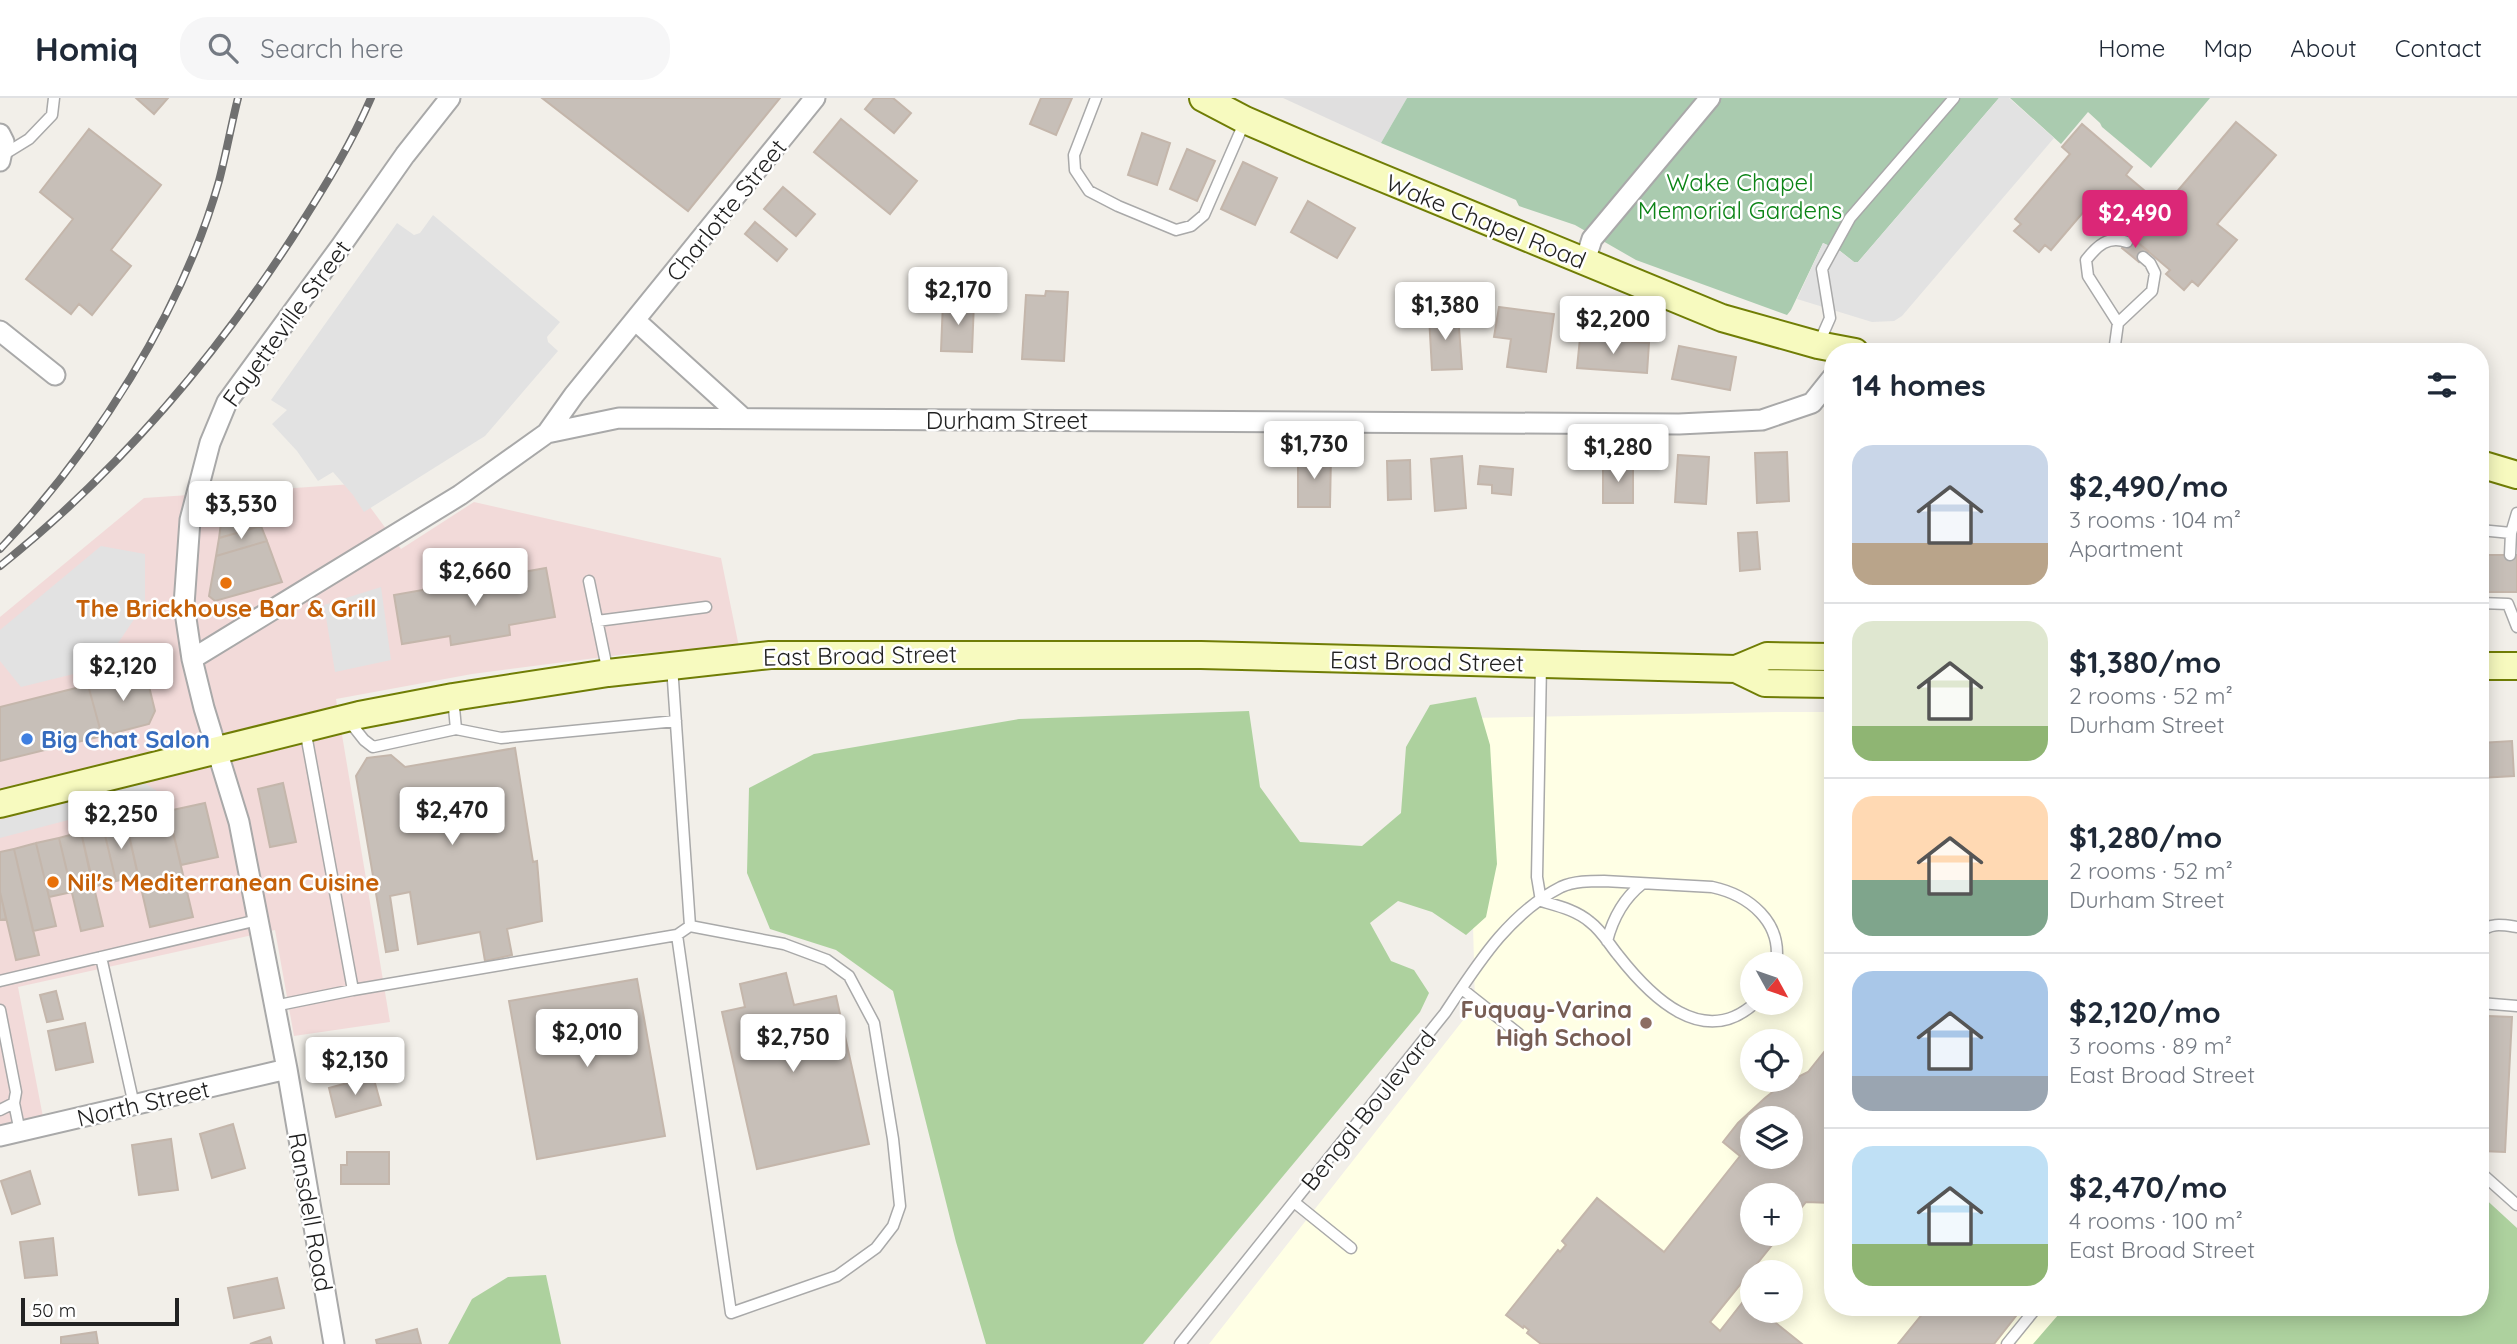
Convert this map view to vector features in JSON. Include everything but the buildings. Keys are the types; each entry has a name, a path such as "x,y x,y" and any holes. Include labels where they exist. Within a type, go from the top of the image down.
{"main road":[{"name":"Wake Chapel Road","path":"1203,98 1245,120 1722,318 1824,346"},
{"path":"2489,467 2517,475"},
{"name":"East Broad Street","path":"0,804 347,718 453,697 608,673 770,655 952,653 1202,656 1736,669 1767,656 1824,657"},
{"path":"2489,666 2517,666"},
{"name":"East Broad Street","path":"1736,669 1765,683 1824,684"}],"street":[{"name":"Fayetteville Street","path":"217,751 192,659 184,605 190,520 210,443 227,402 405,155 450,98"},
{"name":"Charlotte Street","path":"547,433 574,395 815,98"},
{"path":"1585,261 1592,239 1710,98"},
{"path":"0,134 4,142 1,158"},
{"path":"636,321 743,418"},
{"path":"0,331 54,375"},
{"name":"Durham Street","path":"192,659 460,495 547,433 620,418 1679,424 1762,420 1812,403 1824,388"},
{"name":"Ransdell Road","path":"217,751 239,822 287,1069 334,1344"},
{"name":"North Street","path":"0,1136 287,1069"}],"lane":[{"path":"1,158 29,139 52,115 54,98"},
{"path":"1096,98 1074,155 1075,170 1089,191 1176,230 1191,226 1204,215 1245,120"},
{"path":"1818,345 1829,318 1822,269 1850,218 1954,98"},
{"path":"2118,323 2088,276 2086,261 2096,247 2108,240 2127,242"},
{"path":"2115,343 2118,323 2152,291 2155,273 2143,257"},
{"path":"2510,555 2511,533 2517,513"},
{"path":"2489,531 2511,533"},
{"path":"589,581 608,673"},
{"path":"2508,592 2508,604 2517,627"},
{"path":"2489,603 2508,604"},
{"path":"597,621 706,607"},
{"path":"1541,664 1538,877 1541,901 1583,916 1629,968 1679,1014 1703,1021 1717,1021 1740,1013"},
{"path":"672,666 690,926"},
{"path":"453,697 456,729"},
{"path":"347,718 373,747 456,729 501,738 676,721"},
{"path":"305,729 353,990"},
{"name":"Bengal Boulevard","path":"1180,1344 1445,1013 1478,964 1511,923 1562,887 1574,883 1604,881 1712,887 1739,895 1758,909 1769,924 1777,952"},
{"path":"1608,942 1617,914 1632,892 1642,884"},
{"path":"0,981 258,920"},
{"path":"274,1006 677,935 690,926 784,944 827,960 849,976 874,1023 893,1139 900,1206 894,1226 876,1248 837,1276 731,1313 677,935"},
{"path":"2489,927 2517,927"},
{"path":"101,957 134,1105"},
{"path":"1462,989 1519,1034"},
{"path":"2489,1004 2517,1006"},
{"path":"0,1010 16,1092 14,1103 20,1132"},
{"path":"0,1111 14,1103"},
{"path":"2489,1180 2517,1205"},
{"path":"1294,1202 1351,1248"},
{"path":"2007,1344 2030,1316"}],"shaded area":[{"path":"1283,98 1407,98 1381,143"},
{"path":"1999,98 2009,98 2054,138 1902,316 1894,321 1872,322 1797,299 1823,243 1858,262"},
{"path":"433,215 560,322 547,337 548,342 558,351 485,436 364,512 333,472 318,481 297,451 272,424 287,410 271,400 397,223 414,235 420,233"},
{"path":"353,484 401,549 474,502 721,558 739,647 627,654 472,674 336,699 390,1022 294,1036 275,930 18,987 43,1117 0,1125 0,617 144,498"},
{"path":"101,546 145,554 145,603 102,667 21,687 0,661 0,630"},
{"path":"381,587 391,660 335,672 324,605"},
{"name":"Fuquay-Varina High School","path":"1824,712 1824,1316 2063,1316 2040,1344 1209,1344 1475,1005 1468,718"},
{"path":"143,782 163,795 0,838 0,820"}],"green space":[{"name":"Wake Chapel Memorial Gardens","path":"1407,98 1999,98 1858,262 1823,243 1787,315 1636,260 1575,225 1519,206 1516,200 1381,143"},
{"path":"2010,98 2210,98 2151,168 2088,112 2061,144"},
{"path":"1476,697 1490,745 1497,864 1486,917 1466,935 1432,912 1398,901 1370,923 1391,961 1414,970 1429,993 1420,1012 1143,1344 986,1344 956,1242 893,991 836,950 770,929 747,873 749,788 814,754 1019,719 1249,711 1260,787 1300,842 1362,846 1401,813 1406,747 1430,705"},
{"path":"2489,1202 2517,1228 2517,1344 2033,1344 2057,1316 2489,1316"},
{"path":"546,1275 561,1344 448,1344 472,1299 508,1277"}],"railway":[{"path":"0,549 68,469 130,378 158,330 203,231 219,181 238,98"},
{"path":"0,566 44,529 126,450 202,363 270,272 301,224 339,162 371,98"}],"place":[{"name":"The Brickhouse Bar & Grill","path":"226,583"},
{"name":"Big Chat Salon","path":"27,739"},
{"name":"Nil's Mediterranean Cuisine","path":"53,882"},
{"name":"Fuquay-Varina High School","path":"1646,1023"}]}
